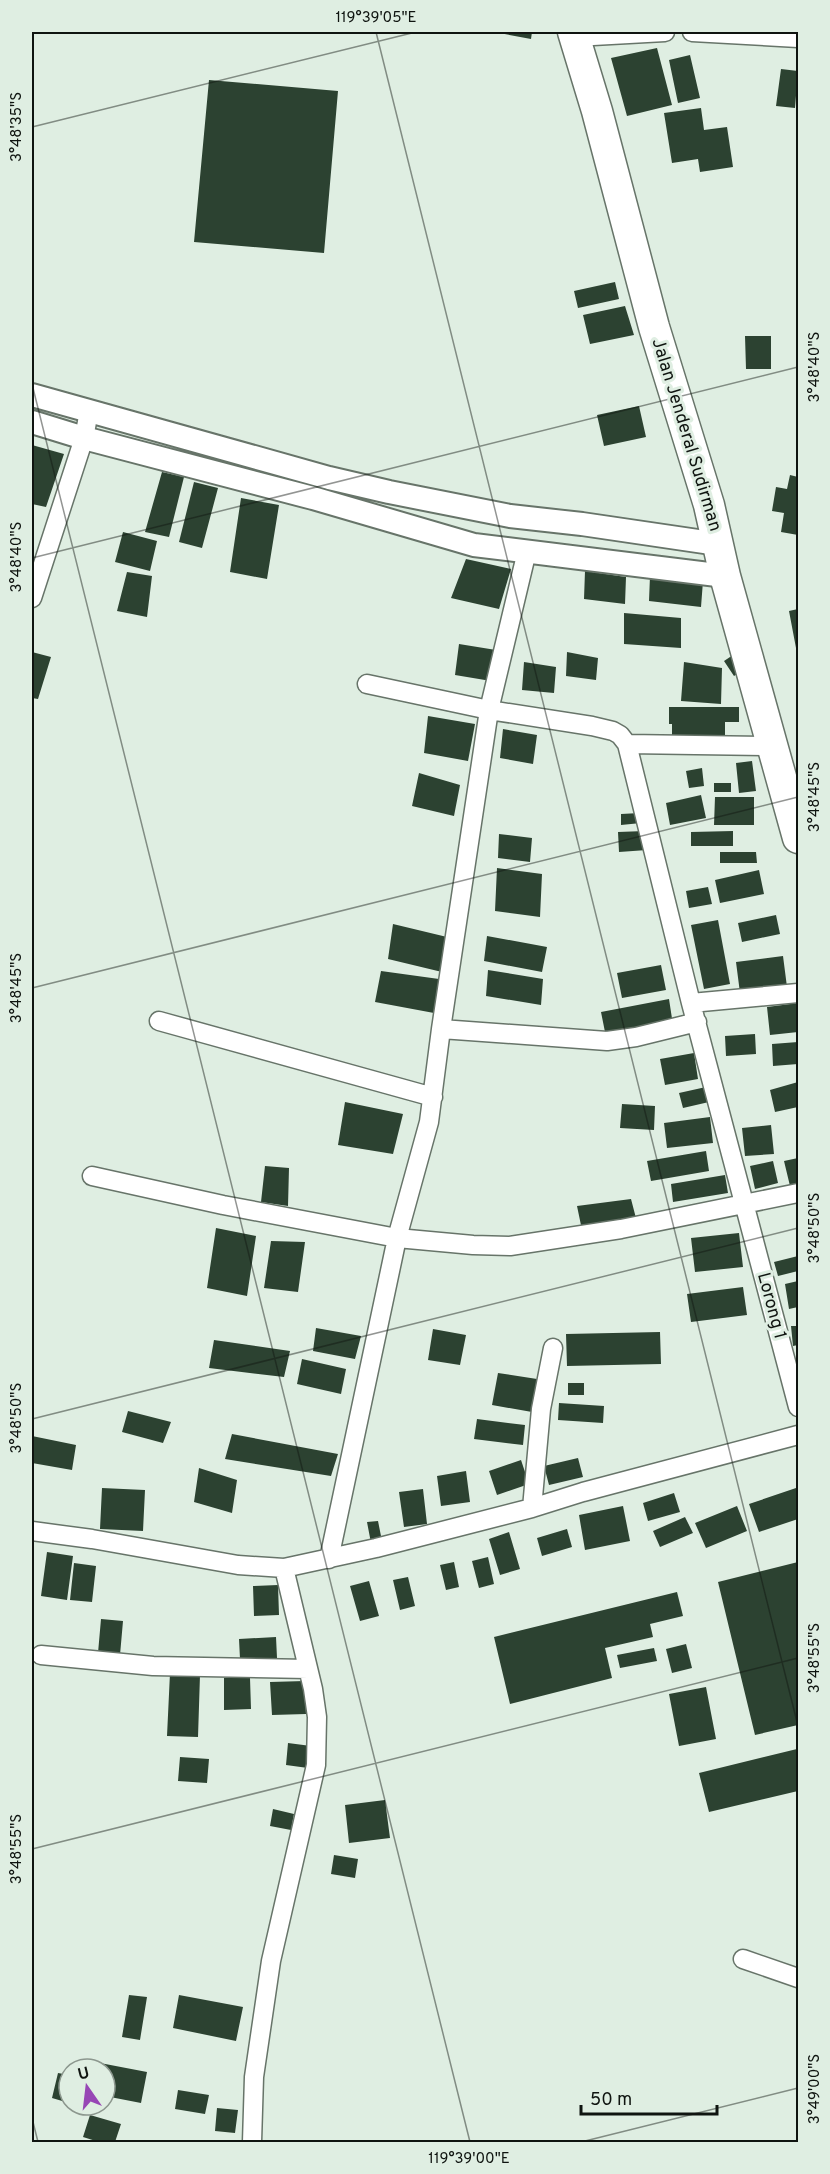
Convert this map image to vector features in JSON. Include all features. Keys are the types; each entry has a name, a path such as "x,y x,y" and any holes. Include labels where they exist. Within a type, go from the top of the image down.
{"highway":[{"name":"Jalan Jenderal Sudirman","path":"574,34 597,111 654,327 709,505 724,576 798,838"}],"street":[{"path":"574,34 665,32"},
{"path":"692,32 798,38"},
{"path":"32,395 329,478 389,492 510,516 718,544"},
{"path":"32,598 84,438 89,411"},
{"path":"32,422 84,438 313,498 474,545 724,576"},
{"path":"329,1559 398,1238 429,1122 489,710 527,551"},
{"path":"367,684 489,710 592,726 621,735 627,744 772,746"},
{"name":"Lorong 1","path":"627,744 691,1003 798,1407"},
{"path":"691,1003 798,993"},
{"path":"159,1021 433,1097"},
{"path":"441,1029 608,1041 636,1037 697,1022"},
{"path":"92,1176 222,1205 398,1238 510,1246 621,1229 798,1193"},
{"path":"532,1508 540,1421 553,1348"},
{"path":"32,1531 92,1539 238,1565 284,1568 329,1559 532,1508 583,1492 798,1435"},
{"path":"252,2142 254,2076 271,1961 316,1765 317,1717 284,1568"},
{"path":"41,1655 153,1666 308,1669"},
{"path":"743,1959 798,1978"}],"building":[{"path":"494,32 532,32 531,39"},
{"path":"657,48 672,105 627,116 611,58"},
{"path":"690,55 700,98 678,103 669,60"},
{"path":"781,69 798,71 795,108 776,106"},
{"path":"209,80 338,91 324,253 194,242"},
{"path":"701,108 704,130 727,127 733,167 700,172 698,159 672,163 664,113"},
{"path":"615,282 619,299 578,308 574,291"},
{"path":"625,306 634,335 590,344 583,315"},
{"path":"745,336 771,336 771,369 746,369"},
{"path":"639,406 646,437 604,446 597,415"},
{"path":"32,445 64,454 46,507 32,504"},
{"path":"162,472 184,477 169,537 145,532"},
{"path":"790,475 798,477 798,535 781,532 784,513 772,511 776,487 787,489"},
{"path":"194,482 218,488 202,548 179,542"},
{"path":"241,498 279,505 267,579 230,572"},
{"path":"123,532 157,541 150,571 115,562"},
{"path":"466,559 511,569 499,609 451,598"},
{"path":"585,571 626,577 625,604 584,599"},
{"path":"127,572 152,576 147,617 117,611"},
{"path":"650,576 703,581 701,607 649,601"},
{"path":"798,609 798,648 796,648 789,611"},
{"path":"624,613 681,618 681,648 624,644"},
{"path":"459,644 496,650 491,681 455,675"},
{"path":"32,652 51,657 38,699 32,698"},
{"path":"567,652 598,658 596,680 566,676"},
{"path":"733,655 743,670 734,676 724,661"},
{"path":"524,662 556,667 554,693 522,690"},
{"path":"684,662 722,668 721,704 681,701"},
{"path":"669,707 739,707 739,722 725,722 725,743 672,743"},
{"path":"428,716 475,724 468,761 424,753"},
{"path":"503,729 537,735 533,764 500,758"},
{"path":"752,761 756,791 739,793 736,763"},
{"path":"702,768 704,786 689,788 686,771"},
{"path":"419,773 460,785 454,816 412,806"},
{"path":"714,783 731,783 731,792 714,792"},
{"path":"701,795 706,818 670,825 666,803"},
{"path":"715,797 754,797 754,825 714,825"},
{"path":"640,813 641,823 621,825 621,814"},
{"path":"645,831 647,850 619,852 618,832"},
{"path":"733,831 733,846 691,846 691,832"},
{"path":"499,834 532,838 530,862 498,858"},
{"path":"720,852 756,852 757,863 720,863"},
{"path":"497,868 542,874 540,917 495,911"},
{"path":"759,870 764,894 720,903 715,880"},
{"path":"708,887 712,904 689,908 686,891"},
{"path":"776,915 780,934 742,942 738,923"},
{"path":"718,920 730,984 704,989 691,925"},
{"path":"393,924 447,937 442,972 388,959"},
{"path":"487,936 547,947 542,972 484,961"},
{"path":"783,956 787,987 740,993 736,962"},
{"path":"661,965 666,990 622,998 617,973"},
{"path":"488,970 543,979 541,1005 486,996"},
{"path":"381,971 439,979 434,1013 375,1002"},
{"path":"669,999 673,1025 606,1037 601,1012"},
{"path":"798,1003 798,1032 770,1035 767,1007"},
{"path":"755,1034 756,1054 726,1056 725,1036"},
{"path":"798,1042 798,1064 773,1066 772,1044"},
{"path":"694,1053 698,1079 665,1085 660,1059"},
{"path":"798,1082 798,1107 775,1112 770,1090"},
{"path":"706,1087 709,1102 683,1108 679,1093"},
{"path":"345,1102 403,1114 393,1154 338,1145"},
{"path":"622,1104 655,1106 654,1130 620,1128"},
{"path":"710,1117 713,1143 667,1148 664,1123"},
{"path":"771,1125 774,1154 745,1156 742,1128"},
{"path":"706,1151 709,1171 651,1181 647,1161"},
{"path":"798,1158 798,1184 790,1186 784,1161"},
{"path":"773,1161 778,1183 755,1189 750,1166"},
{"path":"265,1166 289,1168 288,1206 261,1202"},
{"path":"725,1175 728,1193 673,1202 671,1184"},
{"path":"631,1199 637,1222 582,1230 577,1206"},
{"path":"216,1228 256,1236 247,1296 207,1288"},
{"path":"739,1233 743,1267 695,1272 691,1238"},
{"path":"271,1241 305,1242 298,1292 264,1288"},
{"path":"798,1256 798,1271 778,1276 774,1262"},
{"path":"798,1281 798,1307 789,1309 785,1284"},
{"path":"743,1287 747,1315 691,1322 687,1294"},
{"path":"791,1326 798,1326 798,1345 793,1346"},
{"path":"316,1328 361,1336 355,1359 313,1351"},
{"path":"433,1329 466,1335 460,1365 428,1360"},
{"path":"660,1332 661,1364 567,1366 566,1334"},
{"path":"214,1340 290,1351 284,1377 209,1368"},
{"path":"302,1359 346,1369 341,1394 297,1384"},
{"path":"498,1373 537,1379 532,1412 492,1405"},
{"path":"568,1383 584,1383 584,1395 568,1395"},
{"path":"559,1403 604,1406 603,1423 558,1420"},
{"path":"128,1411 171,1422 163,1443 122,1432"},
{"path":"477,1419 525,1425 523,1445 474,1439"},
{"path":"232,1434 338,1454 331,1476 225,1459"},
{"path":"32,1436 76,1445 72,1470 32,1463"},
{"path":"578,1458 583,1477 549,1485 544,1466"},
{"path":"521,1460 529,1484 497,1495 489,1471"},
{"path":"199,1468 237,1480 232,1513 194,1502"},
{"path":"466,1471 470,1502 441,1506 437,1476"},
{"path":"102,1488 145,1490 143,1531 100,1529"},
{"path":"796,1488 798,1519 759,1532 749,1504"},
{"path":"423,1489 427,1524 404,1527 399,1492"},
{"path":"674,1493 680,1512 648,1521 643,1503"},
{"path":"623,1506 630,1541 585,1550 579,1515"},
{"path":"737,1506 747,1531 706,1548 695,1523"},
{"path":"685,1517 693,1533 660,1547 653,1531"},
{"path":"378,1521 382,1541 371,1543 367,1522"},
{"path":"567,1529 572,1547 542,1556 537,1538"},
{"path":"509,1532 520,1569 500,1575 489,1539"},
{"path":"47,1552 73,1556 67,1600 41,1596"},
{"path":"488,1557 494,1584 479,1588 472,1561"},
{"path":"454,1562 459,1587 446,1590 440,1565"},
{"path":"798,1562 798,1725 755,1735 718,1582"},
{"path":"74,1563 96,1566 92,1602 70,1600"},
{"path":"408,1577 415,1606 400,1610 393,1580"},
{"path":"369,1581 379,1616 360,1621 350,1586"},
{"path":"278,1585 279,1615 254,1616 253,1586"},
{"path":"677,1592 683,1616 650,1624 653,1637 605,1648 612,1678 510,1704 494,1637"},
{"path":"101,1619 123,1621 120,1655 98,1653"},
{"path":"276,1637 277,1658 240,1659 239,1639"},
{"path":"686,1644 692,1668 672,1673 666,1649"},
{"path":"654,1648 657,1661 620,1668 617,1655"},
{"path":"170,1673 200,1675 198,1737 167,1736"},
{"path":"224,1678 250,1678 251,1709 224,1710"},
{"path":"305,1681 306,1714 272,1715 270,1682"},
{"path":"706,1687 716,1739 679,1746 669,1694"},
{"path":"288,1743 311,1746 308,1768 286,1765"},
{"path":"797,1749 798,1791 709,1812 699,1773"},
{"path":"180,1757 209,1759 207,1783 178,1781"},
{"path":"385,1800 390,1838 349,1843 345,1805"},
{"path":"273,1809 294,1814 291,1830 270,1826"},
{"path":"334,1855 358,1859 355,1878 331,1874"},
{"path":"129,1995 147,1997 140,2040 122,2037"},
{"path":"179,1995 243,2007 236,2041 173,2028"},
{"path":"117,2066 147,2072 141,2103 117,2098"},
{"path":"57,2077 57,2099 52,2098"},
{"path":"178,2090 209,2095 205,2114 175,2109"},
{"path":"217,2108 238,2110 235,2133 215,2131"},
{"path":"89,2117 121,2124 115,2142 99,2142 83,2137"}]}
